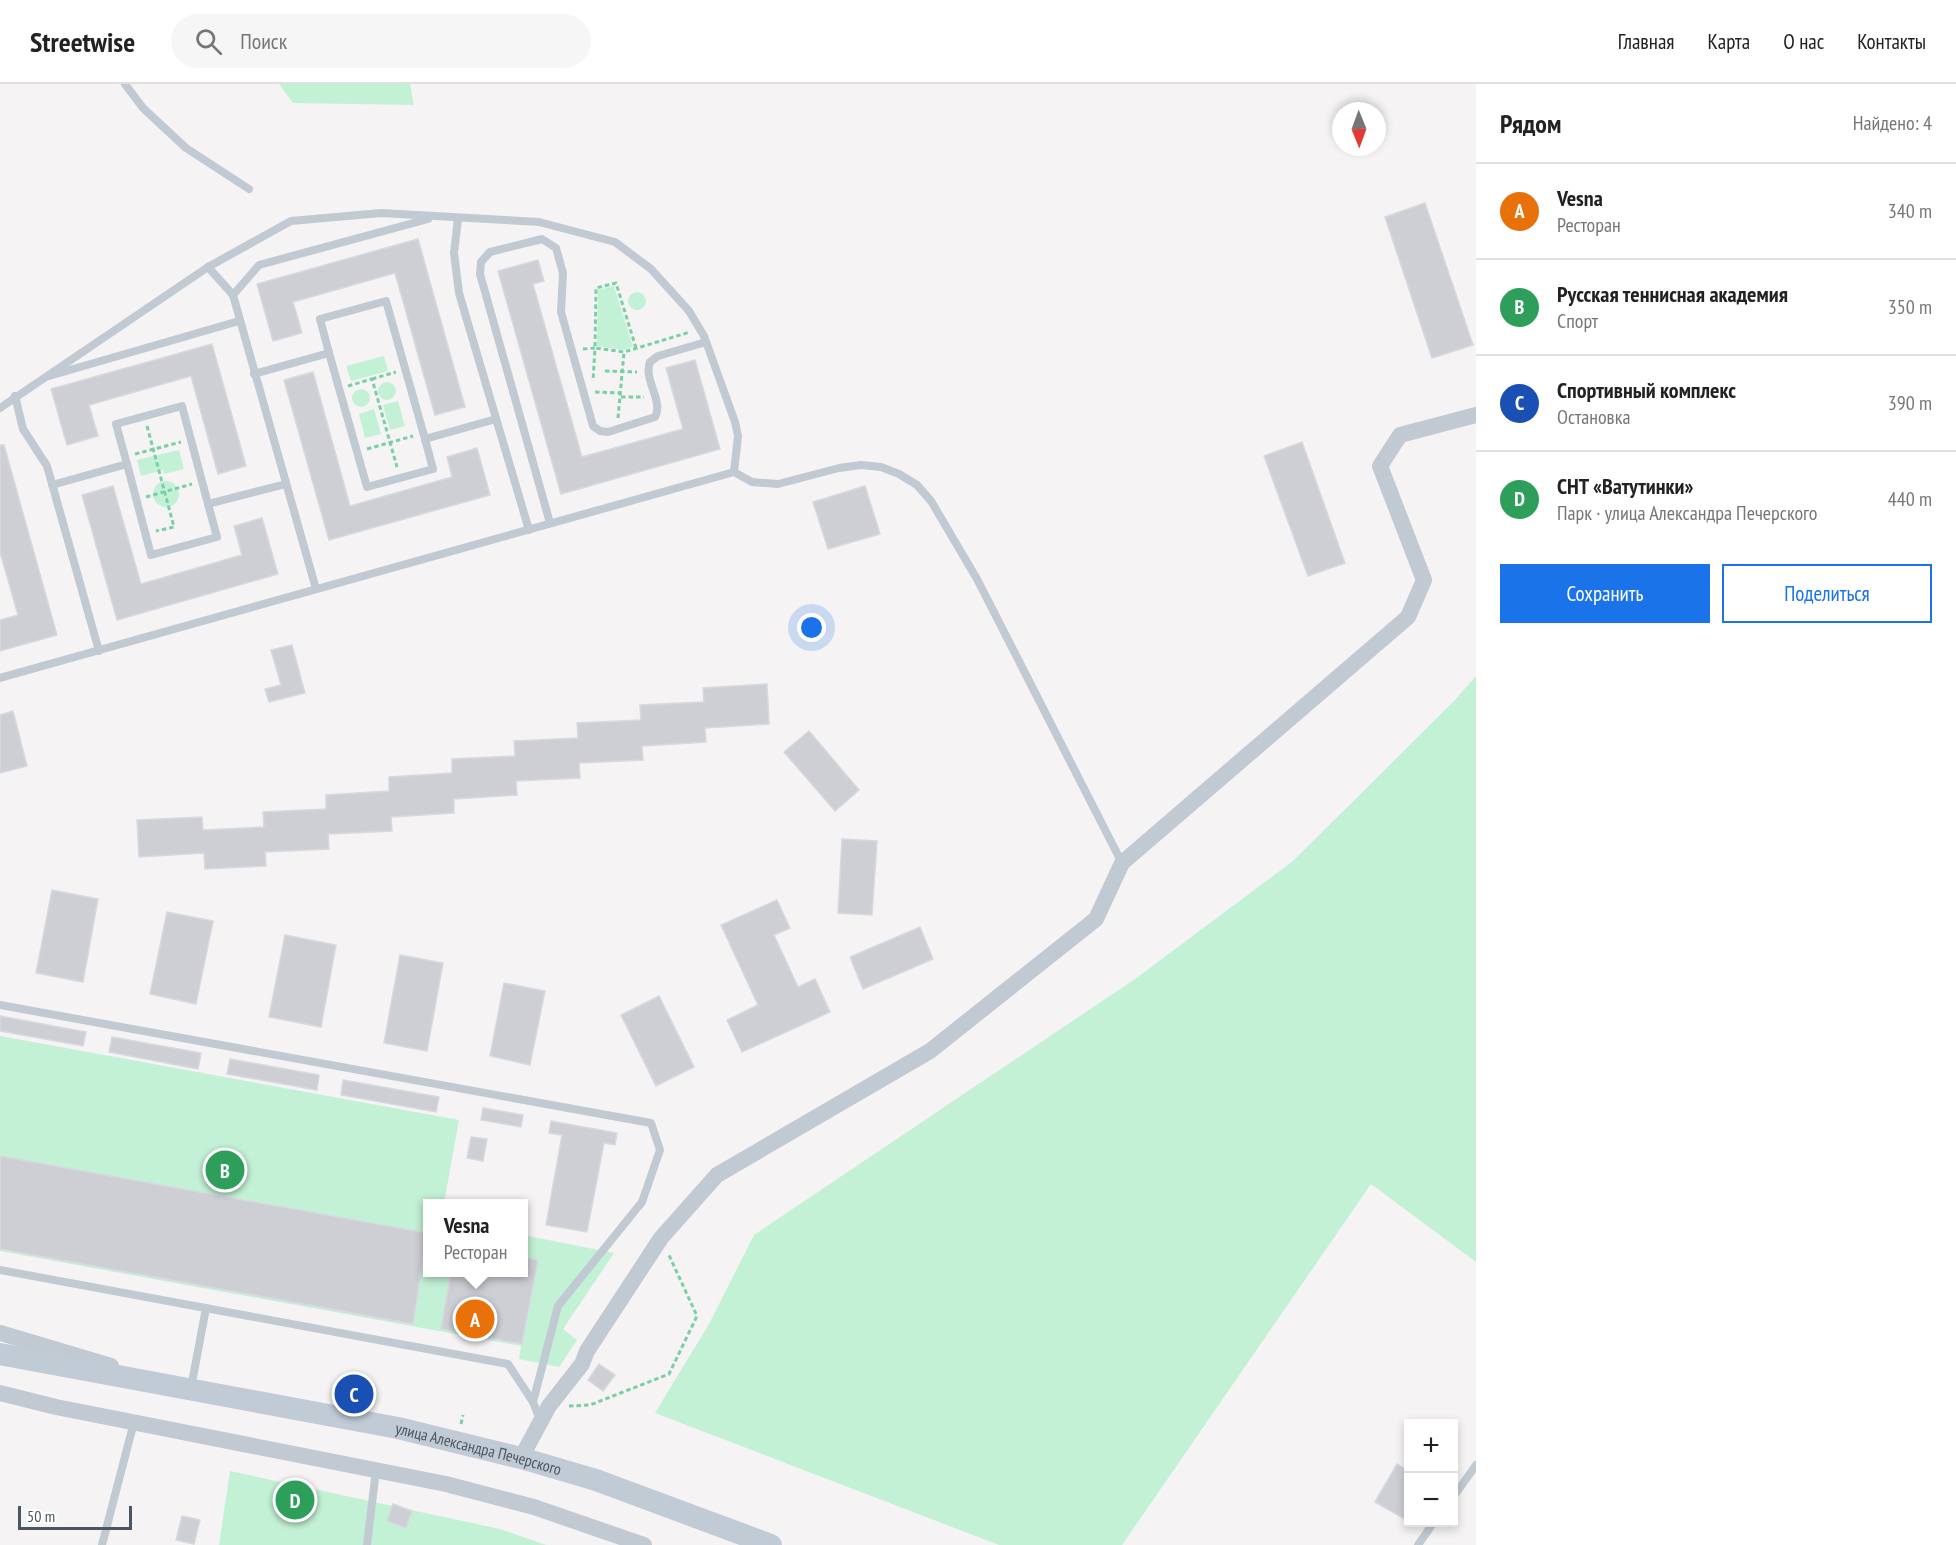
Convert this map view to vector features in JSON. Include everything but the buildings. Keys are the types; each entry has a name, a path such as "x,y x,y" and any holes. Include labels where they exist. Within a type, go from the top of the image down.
{"main road":[{"name":"улица Александра Печерского","path":"0,1354 398,1428 521,1458 664,1504 771,1545"}],"street":[{"path":"521,1458 541,1422 541,1404 582,1364 587,1351 662,1238 717,1175 930,1051 1096,919 1122,863 1408,618 1424,580 1380,466 1400,435 1476,415"},
{"path":"0,1333 180,1387"},
{"path":"0,1393 446,1484 534,1507 644,1545"}],"lane":[{"path":"125,84 143,108 186,148 249,189"},
{"path":"0,408 208,267 291,221 381,213 539,222 615,242 633,254 668,285 706,342 737,429 734,472"},
{"path":"233,295 259,265 434,217"},
{"path":"458,219 454,253 459,293 529,530"},
{"path":"550,524 480,274 481,262 490,252 542,239 556,248 563,273 561,312 593,426 603,432 655,417 658,412 648,373 648,366 653,358 706,342"},
{"path":"208,267 233,295 316,590"},
{"path":"386,301 405,370 433,468 367,487 320,319 386,301"},
{"path":"41,379 239,321"},
{"path":"254,374 329,353"},
{"path":"15,396 23,429 47,466 99,651"},
{"path":"182,406 191,439 217,537 151,555 116,424 182,406"},
{"path":"424,436 496,419"},
{"path":"52,485 126,460"},
{"path":"0,678 734,472 752,482 778,484 839,468 861,465 899,474 917,485 931,501 977,579 1122,863"},
{"path":"208,504 286,484"},
{"path":"0,1005 651,1123 660,1150 642,1202 558,1306 541,1404"},
{"path":"0,1270 508,1364 541,1404"},
{"path":"180,1387 206,1308"},
{"path":"102,1545 134,1422"},
{"path":"1458,1490 1476,1465"},
{"path":"367,1545 376,1469"},
{"path":"1418,1545 1431,1527"}],"path":[{"path":"636,348 616,283 596,288 593,392 655,398"},
{"path":"572,349 595,348 624,352 699,329"},
{"path":"617,429 624,352"},
{"path":"339,388 405,370"},
{"path":"605,371 648,373"},
{"path":"372,379 400,478"},
{"path":"144,416 174,527 146,534"},
{"path":"357,452 390,442 424,436"},
{"path":"126,460 153,449 191,439"},
{"path":"136,499 202,482"},
{"path":"541,1404 590,1405 669,1374 697,1316 662,1238"},
{"path":"460,1424 463,1415"}],"green space":[{"path":"279,84 410,84 414,105 293,103"},
{"path":"614,286 633,347 624,350 597,346 598,290"},
{"path":"637,292 643,295 646,301 643,307 637,310 631,307 628,301 631,295"},
{"path":"384,356 388,371 351,381 346,366"},
{"path":"387,382 393,385 396,391 393,397 387,400 381,397 378,391 381,385"},
{"path":"361,389 367,392 370,398 367,404 361,407 355,404 352,398 355,392"},
{"path":"398,401 405,426 390,430 383,405"},
{"path":"374,409 381,434 365,438 359,414"},
{"path":"179,450 184,469 164,474 163,470 141,476 137,460"},
{"path":"166,481 175,485 179,494 175,503 166,507 157,503 153,494 157,485"},
{"path":"1476,676 1476,1262 1371,1184 1122,1545 999,1545 655,1413 709,1324 754,1235 1135,979 1293,861 1455,700"},
{"path":"0,1036 459,1120 445,1199 423,1199 423,1277 528,1277 528,1236 614,1253 563,1329 577,1340 559,1367 519,1359 521,1346 0,1251"},
{"path":"230,1471 500,1529 546,1545 219,1545"}],"place":[{"name":"Русская теннисная академия","path":"225,1170"},
{"name":"Vesna","path":"475,1319"},
{"name":"Спортивный комплекс","path":"354,1394"},
{"name":"СНТ «Ватутинки»","path":"295,1500"}]}
